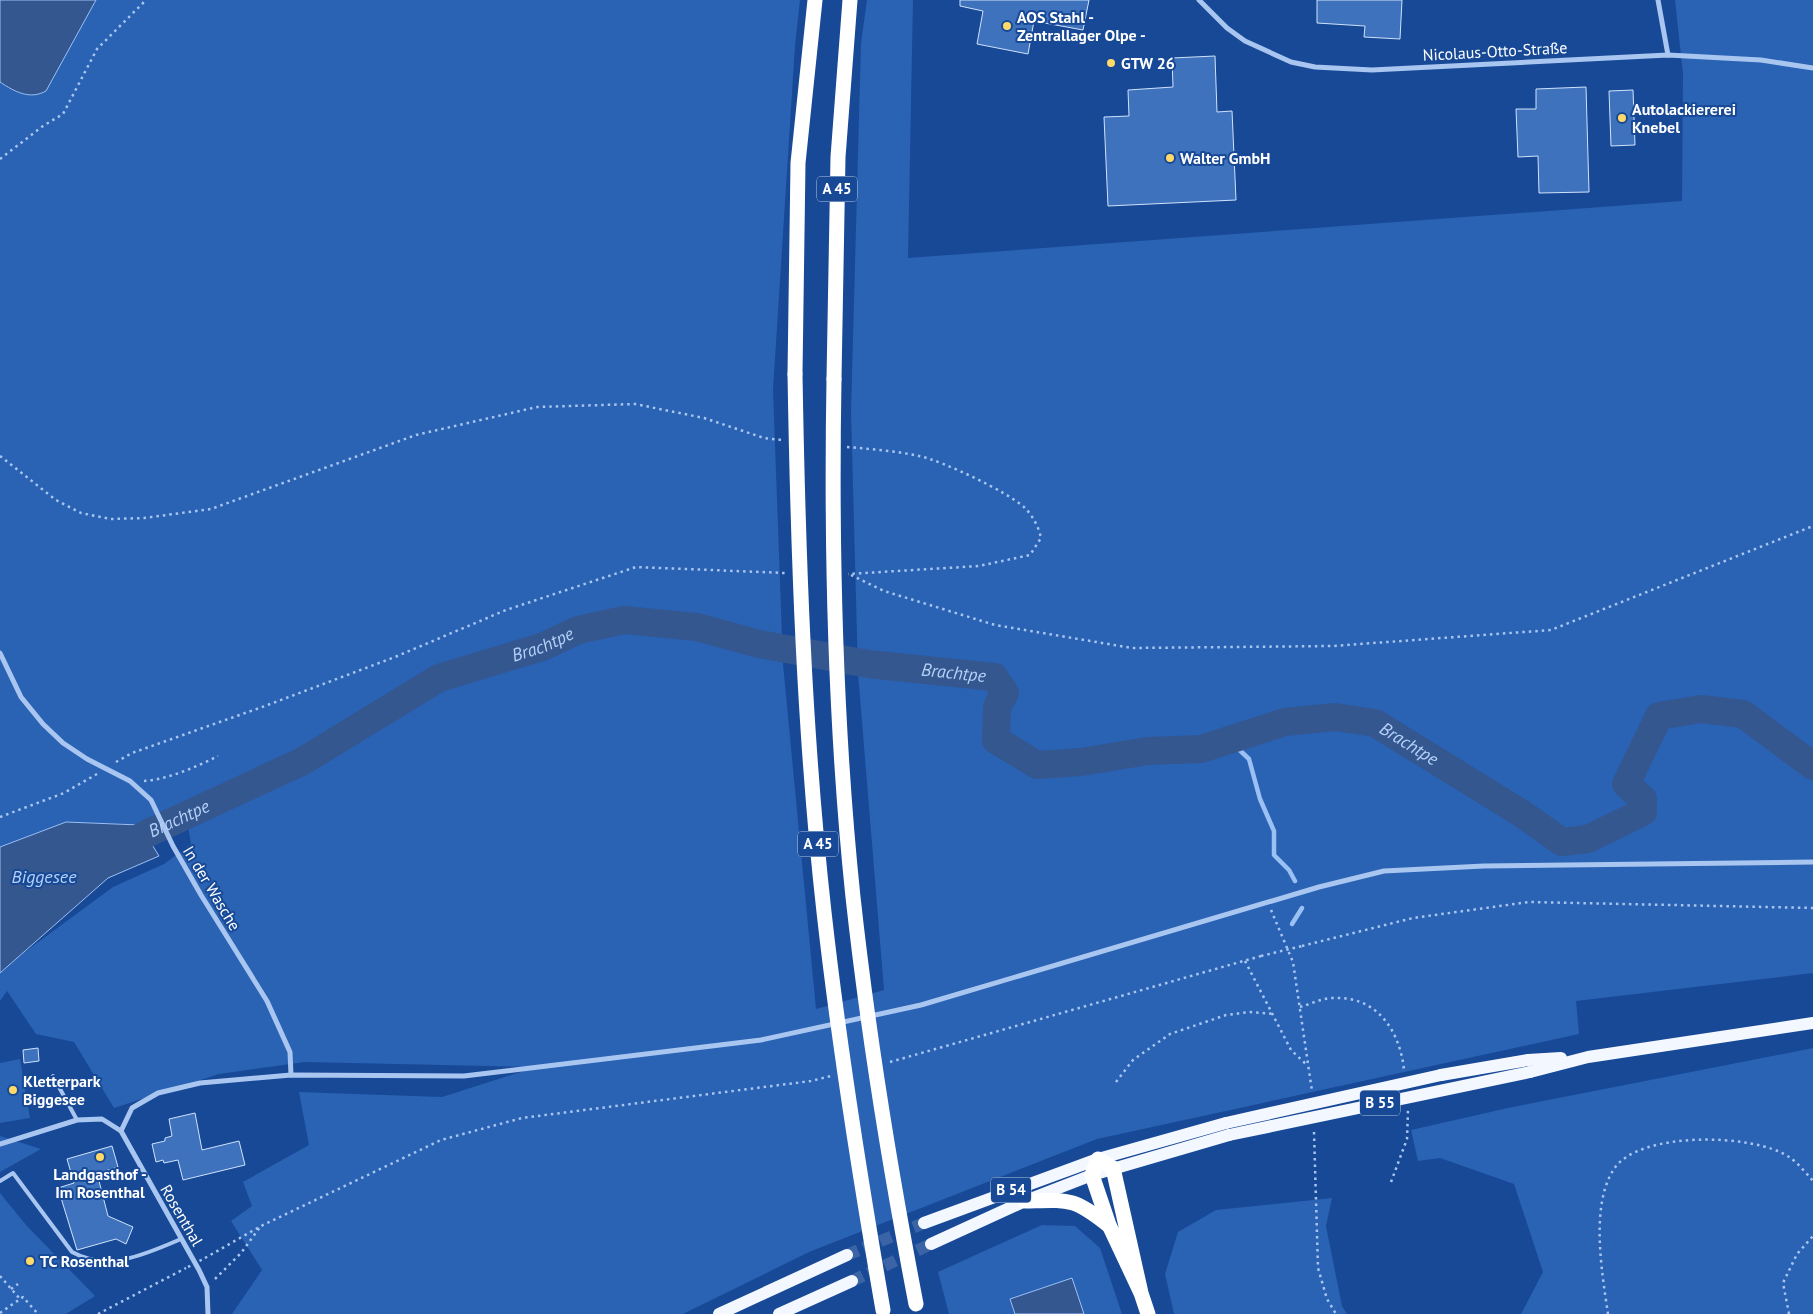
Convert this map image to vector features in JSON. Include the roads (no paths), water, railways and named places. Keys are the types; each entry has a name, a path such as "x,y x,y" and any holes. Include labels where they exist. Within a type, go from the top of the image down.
{"highway":[{"name":"A 45","path":"815,0 798,163 795,374 797,509 802,643 824,911 840,1045 883,1312"},
{"name":"A 45","path":"850,0 838,157 832,483 834,614 842,764 853,895 879,1100 917,1309"},
{"path":"1141,1293 1109,1225 1092,1175 1098,1159 1113,1168 1141,1293 1148,1314"},
{"path":"1025,1201 1068,1200 1086,1208 1109,1225"}],"main road":[{"name":"B 55","path":"1098,1159 1227,1129 1529,1066 1813,1023"},
{"name":"B 55","path":"1025,1201 1092,1175 1227,1129"},
{"name":"B 54","path":"924,1223 1098,1159"},
{"name":"B 54","path":"931,1244 1025,1201"},
{"path":"719,1314 848,1255"},
{"path":"779,1314 852,1280"}],"street":[{"name":"Nicolaus-Otto-Straße","path":"1199,0 1227,28 1245,41 1291,62 1315,68 1372,70 1668,55 1761,60 1813,68"},
{"path":"1658,0 1668,55"},
{"name":"In der Wasche","path":"0,653 21,698 43,724 63,743 105,769 130,781 151,800 173,846 201,895 267,1001 290,1052 291,1075"},
{"path":"0,1144 77,1120 102,1119 121,1131 132,1108 158,1093 200,1083 291,1075 464,1076 761,1040 921,1005 1319,887 1384,871 1484,866 1813,862"},
{"name":"Rosenthal","path":"121,1131 207,1287 208,1314"}],"lane":[{"path":"53,1076 77,1120"},
{"path":"0,1181 13,1173 72,1252 85,1260 110,1261 141,1257 181,1239"}],"water":[{"path":"0,0 96,0 46,91 40,94 23,94 0,82"},
{"name":"Biggesee","path":"66,822 140,825 159,856 108,878 0,973 0,847"},
{"path":"1072,1278 1084,1314 1015,1314 1010,1299"}],"waterway":[{"name":"Brachtpe","path":"113,854 146,834 303,761 439,678 542,647 578,630 624,620 697,627 759,644 868,664 994,677 1005,693 997,707 996,740 1037,765 1081,762 1148,751 1201,749 1285,722 1335,717 1375,723 1521,813 1562,842 1588,839 1643,812 1643,799 1626,784 1659,716 1701,709 1743,714 1813,766"},
{"path":"1229,740 1249,759 1260,799 1274,831 1274,855 1289,870 1295,881"},
{"path":"1292,924 1302,908"}],"tunnel":[{"path":"847,1255 924,1223"},
{"path":"852,1281 931,1244"}],"place":[{"name":"AOS Stahl - Zentrallager Olpe -","path":"1007,26"},
{"name":"GTW 26","path":"1111,63"},
{"name":"Autolackiererei Knebel","path":"1622,118"},
{"name":"Walter GmbH","path":"1170,158"},
{"name":"Kletterpark Biggesee","path":"13,1090"},
{"name":"Landgasthof - Im Rosenthal","path":"100,1157"},
{"name":"TC Rosenthal","path":"30,1261"}]}
